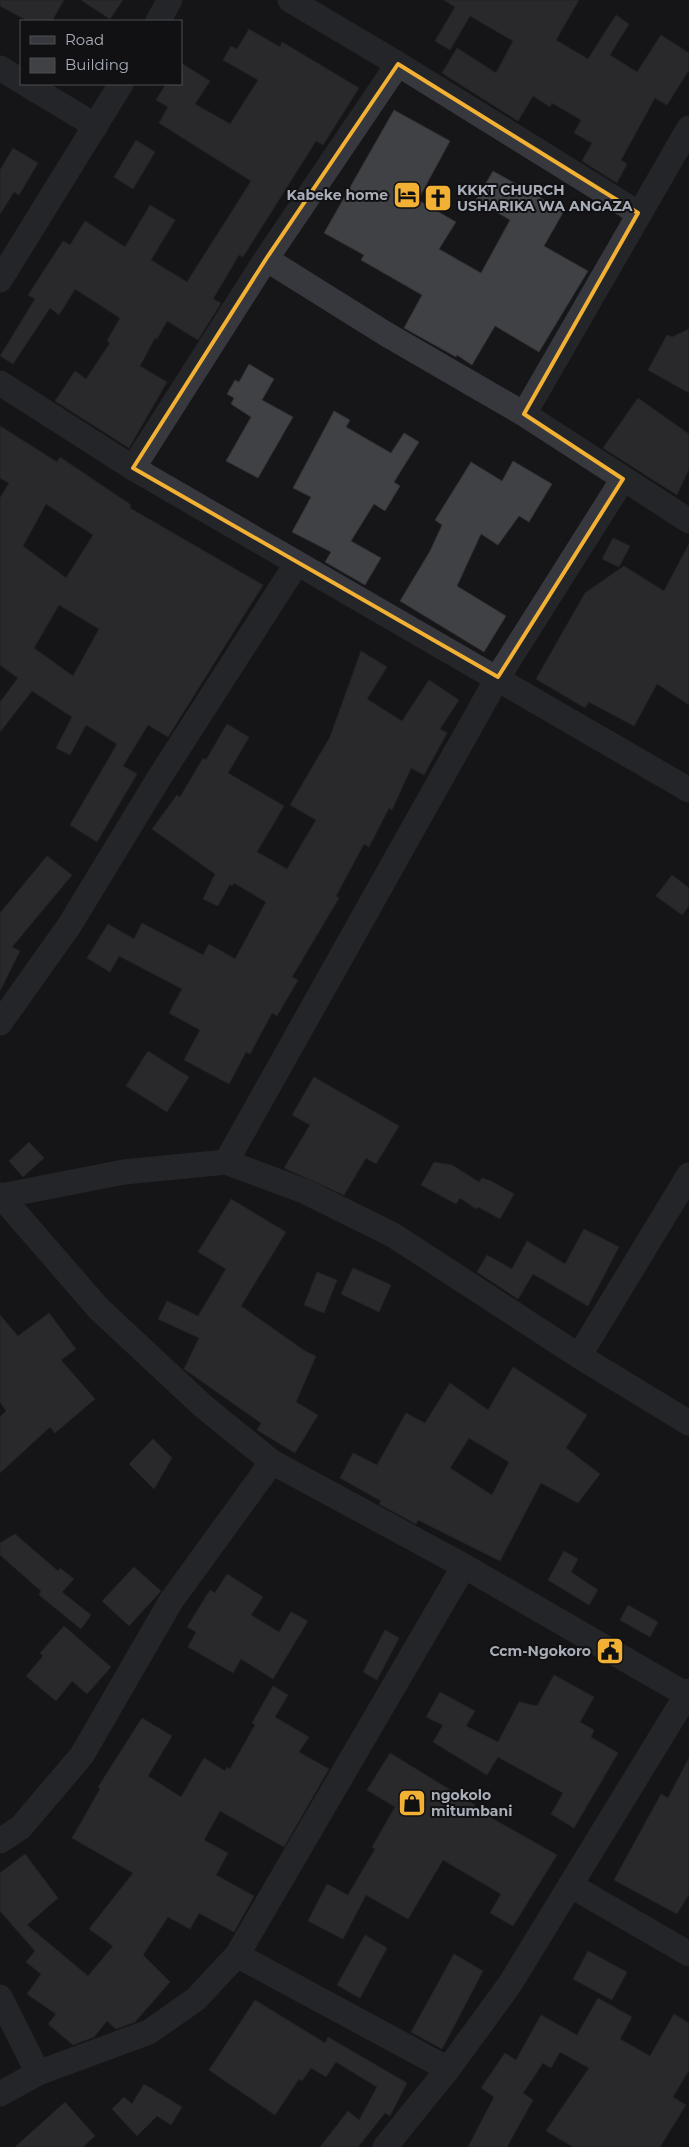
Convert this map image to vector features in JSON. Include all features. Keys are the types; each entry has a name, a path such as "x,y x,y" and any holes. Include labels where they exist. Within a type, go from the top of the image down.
{"street":[{"path":"159,20 170,0"},
{"path":"290,0 398,64 638,213"},
{"path":"133,468 266,259 398,64"},
{"path":"0,68 20,80"},
{"path":"28,85 96,126"},
{"path":"0,280 120,85"},
{"path":"524,414 638,213 689,128"},
{"path":"266,259 386,334 524,414 689,521"},
{"path":"0,383 133,468 498,677 689,790"},
{"path":"226,1162 498,677 623,479"},
{"path":"0,1023 69,926 159,778 297,563"},
{"path":"0,1195 124,1172 226,1162 304,1191 393,1235 579,1356 689,1423"},
{"path":"579,1356 689,1175"},
{"path":"0,1195 99,1309 203,1406 272,1462 464,1566 688,1693 510,1984 448,2069 385,2147"},
{"path":"0,1841 22,1827 82,1755 171,1601 272,1462"},
{"path":"0,2094 38,2073 150,2032 196,1999 237,1955 464,1566"},
{"path":"570,1885 689,1954"},
{"path":"237,1955 448,2069"},
{"path":"0,1997 38,2073"}],"highlighted area":[{"path":"398,64 638,213 524,414 623,479 498,677 133,468 266,259"}],"building":[{"path":"0,0 64,0 53,20 26,20 0,6"},
{"path":"81,0 123,0 110,19"},
{"path":"444,0 579,0 556,40 588,59 616,15 629,24 610,55 637,72 661,35 689,53 689,70 667,105 655,98 621,160 627,164 617,183 582,161 592,143 574,133 581,120 552,103 550,107 533,96 518,121 442,73 457,48 496,73 513,41 470,16 450,50 435,41 455,7"},
{"path":"249,29 280,47 282,42 359,88 323,145 316,141 243,257 239,255 213,299 221,303 198,340 167,321 157,339 155,338 140,366 167,382 129,448 55,401 75,371 86,379 110,343 107,341 120,318 75,289 59,315 50,308 13,364 0,356 35,299 28,295 63,241 70,245 85,221 125,247 150,205 175,220 151,260 187,282 251,181 159,123 168,107 156,100 165,85 182,85 182,64 210,81 195,104 230,124 258,80 223,60 231,46 237,49"},
{"path":"394,110 450,141 418,200 456,222 439,249 481,273 510,220 476,200 493,171 564,211 544,246 588,271 539,352 495,326 472,365 457,355 456,357 404,328 422,295 361,260 364,255 324,233"},
{"path":"136,140 155,152 133,189 114,177"},
{"path":"13,148 38,163 19,195 14,192 0,214 0,170"},
{"path":"689,329 689,393 648,370 667,335 672,337"},
{"path":"249,364 274,379 262,400 293,417 258,478 226,461 251,417 231,404 234,398 227,394 235,380 239,382"},
{"path":"638,398 689,434 689,469 677,495 603,448"},
{"path":"334,411 350,420 346,427 391,453 404,433 419,442 394,482 400,486 385,511 374,504 351,541 381,558 365,585 325,562 331,552 292,532 311,497 293,488"},
{"path":"0,426 57,462 60,457 131,505 130,508 263,585 168,737 148,725 123,766 137,774 97,842 70,825 117,744 86,725 70,755 56,748 72,717 32,691 0,732 0,702 18,678 0,665 0,498 9,483 0,478","holes":["46,504 93,535 66,578 23,546","59,605 99,629 73,676 34,648"]},
{"path":"513,461 552,484 529,522 519,516 498,545 481,534 457,586 506,616 484,652 400,601 430,551 442,525 435,520 471,462 502,481"},
{"path":"613,538 630,546 619,567 602,559"},
{"path":"689,544 689,705 657,684 634,726 589,702 585,708 536,679 585,593 624,566 664,591"},
{"path":"361,651 387,667 367,699 402,721 429,680 459,700 440,729 447,733 424,775 411,768 392,810 389,808 369,847 364,844 336,896 339,898 292,977 298,980 277,1016 272,1013 250,1054 246,1052 229,1084 184,1060 200,1030 169,1013 182,989 119,956 110,972 87,958 108,924 134,939 142,923 203,955 209,944 235,959 266,902 234,883 232,886 230,884 218,906 203,899 215,874 152,829 177,795 180,797 203,758 206,760 227,724 249,737 228,773 284,806 257,852 287,869 316,820 290,805 330,737"},
{"path":"47,856 72,875 12,947 20,951 0,991 0,913"},
{"path":"672,875 689,888 689,906 682,915 656,896"},
{"path":"148,1051 189,1077 167,1112 126,1086"},
{"path":"314,1077 399,1126 376,1164 366,1158 344,1195 284,1168 310,1125 292,1115"},
{"path":"29,1142 44,1158 23,1177 9,1161"},
{"path":"434,1162 452,1165 479,1182 482,1178 491,1181 514,1194 500,1219 478,1207 476,1209 460,1198 456,1204 421,1185"},
{"path":"231,1199 286,1232 241,1306 305,1351 316,1356 296,1402 318,1415 295,1453 257,1430 261,1423 184,1369 199,1338 158,1319 167,1301 198,1316 226,1269 198,1252"},
{"path":"584,1229 619,1247 588,1306 533,1274 518,1299 477,1272 487,1255 512,1269 527,1241 565,1264"},
{"path":"353,1268 391,1285 379,1312 341,1294"},
{"path":"317,1272 337,1280 324,1313 304,1305"},
{"path":"49,1313 76,1349 61,1360 95,1399 55,1433 50,1427 0,1473 0,1417 6,1411 0,1402 0,1315 18,1336"},
{"path":"513,1367 587,1415 566,1448 600,1474 578,1503 541,1483 500,1561 418,1520 416,1524 379,1504 381,1501 340,1478 353,1453 377,1465 406,1413 425,1423 450,1383 488,1410","holes":["469,1438 509,1462 492,1495 450,1468"]},
{"path":"153,1439 172,1458 154,1489 129,1464"},
{"path":"15,1534 58,1571 60,1568 74,1579 62,1592 91,1615 81,1629 39,1595 41,1591 0,1555 0,1543"},
{"path":"564,1551 578,1559 571,1572 598,1590 589,1605 548,1580"},
{"path":"134,1567 161,1591 129,1626 102,1601"},
{"path":"227,1574 263,1597 251,1615 279,1632 291,1612 308,1621 273,1679 241,1659 233,1673 188,1647 196,1632 187,1627 210,1590 215,1593"},
{"path":"628,1605 658,1622 650,1637 620,1620"},
{"path":"64,1626 111,1667 87,1694 72,1681 56,1701 26,1676 43,1656 40,1653"},
{"path":"385,1630 399,1638 377,1680 363,1672"},
{"path":"554,1675 594,1697 580,1722 594,1730 591,1737 618,1753 574,1828 551,1814 563,1793 498,1757 487,1775 433,1742 443,1725 426,1717 440,1692 475,1711 466,1726 498,1742 519,1702 537,1706"},
{"path":"273,1686 288,1695 275,1717 309,1737 299,1752 329,1769 284,1847 220,1811 204,1840 228,1853 216,1875 254,1896 234,1932 199,1913 190,1929 168,1917 143,1955 170,1982 135,2022 116,2029 107,2021 94,2037 73,2045 48,2024 56,2014 27,1994 41,1974 26,1962 35,1951 0,1911 0,1873 25,1854 58,1898 27,1925 88,1976 113,1946 89,1929 133,1873 72,1838 100,1789 98,1787 142,1718 172,1736 148,1776 181,1797 204,1758 225,1771 227,1767 230,1769 255,1725 252,1723"},
{"path":"390,1753 475,1805 474,1808 557,1855 513,1926 490,1913 501,1894 443,1860 408,1919 366,1895 343,1939 308,1921 327,1884 348,1895 375,1849 372,1847 395,1807 367,1790"},
{"path":"689,1758 689,1894 677,1914 614,1880 661,1794 668,1798"},
{"path":"365,1935 387,1948 360,1998 337,1985"},
{"path":"588,1951 627,1972 612,2000 573,1979"},
{"path":"454,1954 483,1971 442,2049 411,2032"},
{"path":"598,1998 632,2017 620,2039 650,2056 674,2014 689,2023 689,2070 673,2097 686,2105 660,2147 573,2147 546,2131 589,2068 560,2052 551,2068 543,2063 523,2093 533,2100 507,2147 468,2147 494,2097 481,2088 505,2053 516,2060 541,2015 577,2035"},
{"path":"255,2000 325,2043 328,2037 407,2083 390,2116 385,2113 358,2147 320,2147 348,2111 359,2120 377,2087 336,2062 326,2077 311,2068 302,2081 299,2079 275,2115 209,2070"},
{"path":"144,2084 182,2107 171,2125 157,2116 137,2136 112,2109 124,2097 132,2104"},
{"path":"65,2102 95,2136 83,2147 15,2147"}],"place":[{"name":"Kabeke home","path":"407,195"},
{"name":"KKKT CHURCH USHARIKA WA ANGAZA","path":"438,198"},
{"name":"Ccm-Ngokoro","path":"610,1651"},
{"name":"ngokolo mitumbani","path":"412,1803"}]}
